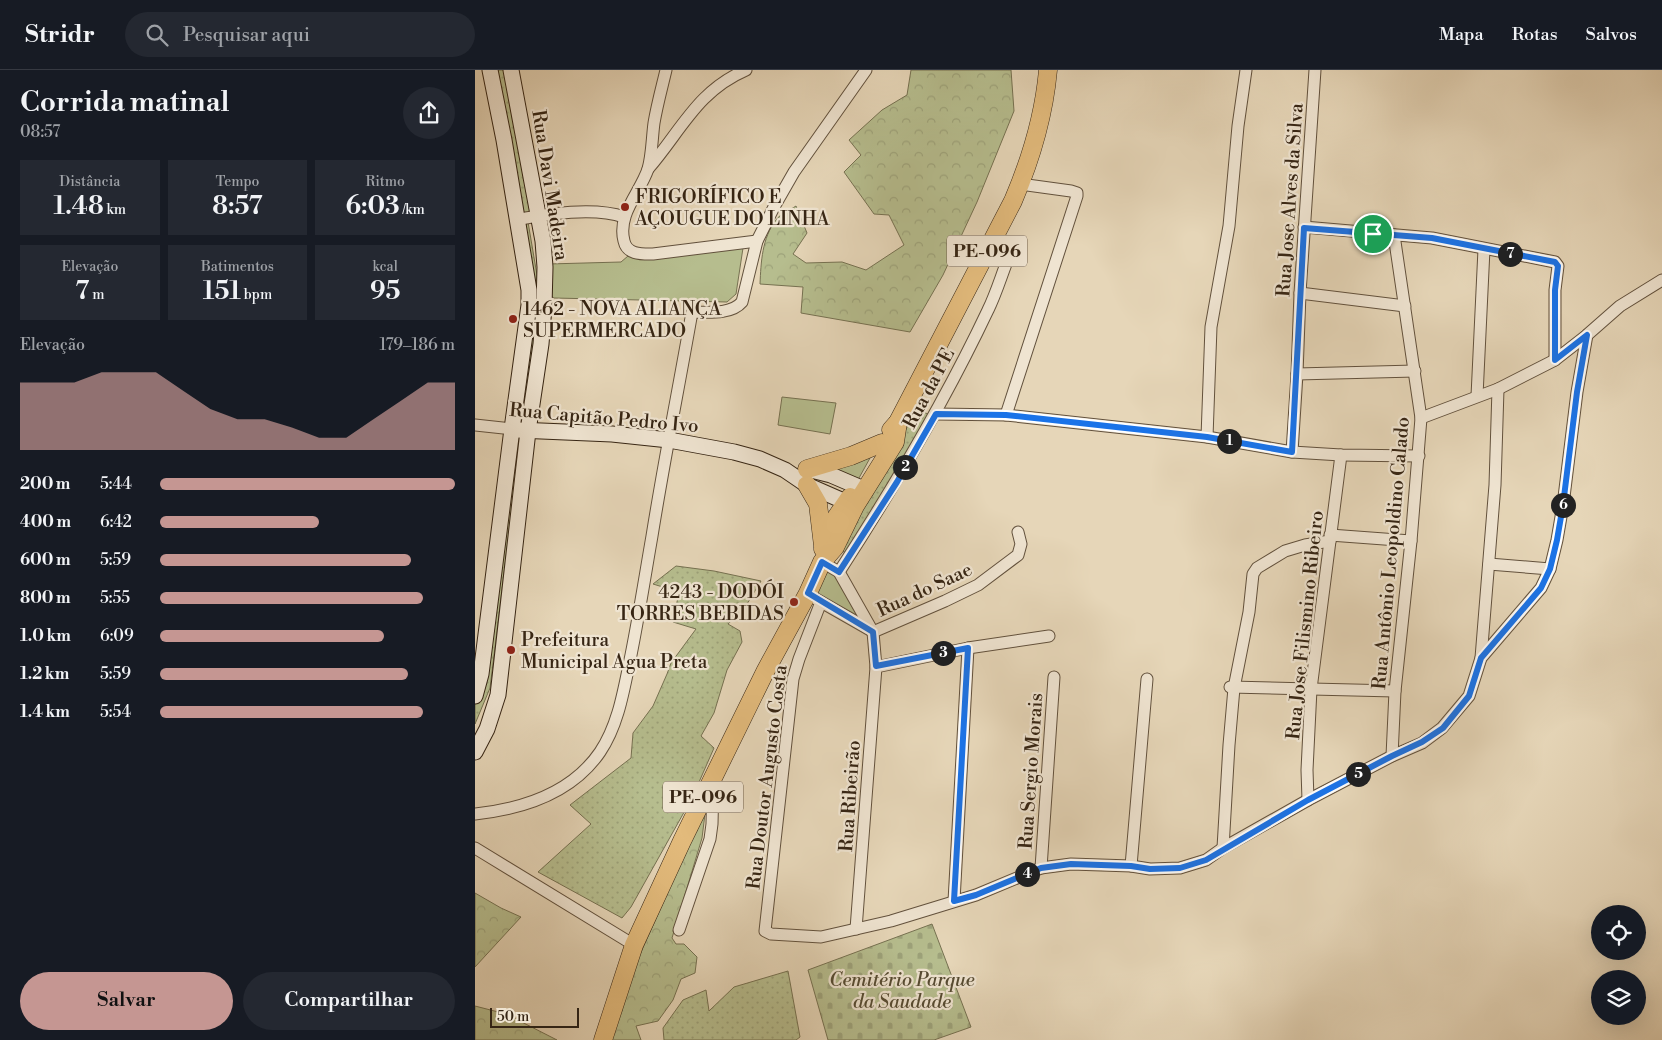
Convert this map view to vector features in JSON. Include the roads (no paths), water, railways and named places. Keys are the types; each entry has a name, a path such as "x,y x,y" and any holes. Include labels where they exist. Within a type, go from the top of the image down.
{"main road":[{"name":"Rua Davi Madeira","path":"475,696 481,674 479,660 500,528 529,305 529,290 504,140 489,70"},
{"name":"Rua Davi Madeira","path":"475,752 487,729 499,695 528,431 545,307 545,266 539,216 511,70"},
{"name":"PE-096","path":"862,488 885,436 898,422 1020,184 1040,119 1048,70"},
{"name":"PE-096","path":"603,1040 634,945 713,776 766,670 815,598 822,554 835,519 851,504 895,442 898,422"},
{"name":"Rua Capitão Pedro Ivo","path":"512,429 612,434 669,440 734,452 807,477 851,504"},
{"path":"822,554 818,504 807,477 882,443"},
{"name":"Rua Capitão Pedro Ivo","path":"807,477 831,475 862,488"}],"street":[{"path":"666,70 654,120 648,168 637,194 624,217 624,243 629,250 637,254 653,254 757,241"},
{"path":"648,168 663,151 695,107 711,90 728,78 746,70"},
{"path":"475,814 518,807 549,795 581,774 599,752 611,732 619,708 629,663 692,312 717,312 738,306 745,295 757,241 794,172 867,70"},
{"path":"1207,437 1211,327 1229,226 1238,126 1246,70"},
{"name":"Rua Jose Alves da Silva","path":"1292,452 1300,293 1315,70"},
{"path":"1006,415 1077,196 1077,193 1071,191 1020,184"},
{"path":"517,220 539,216 607,212 624,217"},
{"path":"1304,228 1432,238 1555,262 1558,266 1555,290 1555,360"},
{"name":"Rua Antônio Leopoldino Calado","path":"1392,756 1395,691 1411,541 1421,418 1394,235"},
{"name":"Rua da PE","path":"839,572 897,482 936,414 989,309 1007,264 1006,258 991,242"},
{"path":"1477,396 1484,249"},
{"path":"1421,418 1498,389 1555,360 1620,306 1662,280"},
{"path":"1300,293 1405,306"},
{"path":"1481,658 1541,588 1550,569 1562,514 1577,392 1587,335"},
{"path":"1297,374 1415,372"},
{"path":"856,929 891,921 954,901 993,888 1041,868 1071,864 1131,866 1150,869 1180,868 1206,860 1223,848 1308,800 1422,742 1443,728 1469,696 1481,658 1495,485 1498,389"},
{"path":"936,414 1006,415 1207,437 1292,452 1419,456"},
{"name":"Rua Capitão Pedro Ivo","path":"475,425 512,429"},
{"name":"Rua Jose Filismino Ribeiro","path":"1308,800 1307,760 1311,689 1341,455"},
{"name":"Rua do Saae","path":"873,632 927,610 978,585 1018,555 1021,544 1018,532"},
{"path":"1223,848 1232,687 1249,612 1253,574 1257,568 1285,551 1330,538 1411,541"},
{"path":"822,554 839,572 873,632"},
{"path":"1489,564 1550,569"},
{"path":"815,598 873,632"},
{"name":"Rua Doutor Augusto Costa","path":"815,598 793,679 765,931 771,934 821,937 856,929"},
{"name":"Rua Ribeirão","path":"856,929 876,666 873,632"},
{"path":"876,666 968,648 1049,636"},
{"path":"954,901 968,648"},
{"name":"Rua Sergio Morais","path":"1041,868 1054,677"},
{"path":"1131,866 1147,679"},
{"path":"1232,687 1395,691"},
{"path":"679,930 710,839 713,818 713,776"},
{"path":"475,848 634,945"}],"place":[{"name":"FRIGORÍFICO E AÇOUGUE DO LINHA","path":"625,207"},
{"name":"1462 - NOVA ALIANÇA SUPERMERCADO","path":"513,319"},
{"name":"4243 - DODÓI TORRES BEBIDAS","path":"794,602"},
{"name":"Prefeitura Municipal Agua Preta","path":"511,650"}],"park label":[{"name":"Cemitério Parque da Saudade","path":"902,990"}]}
